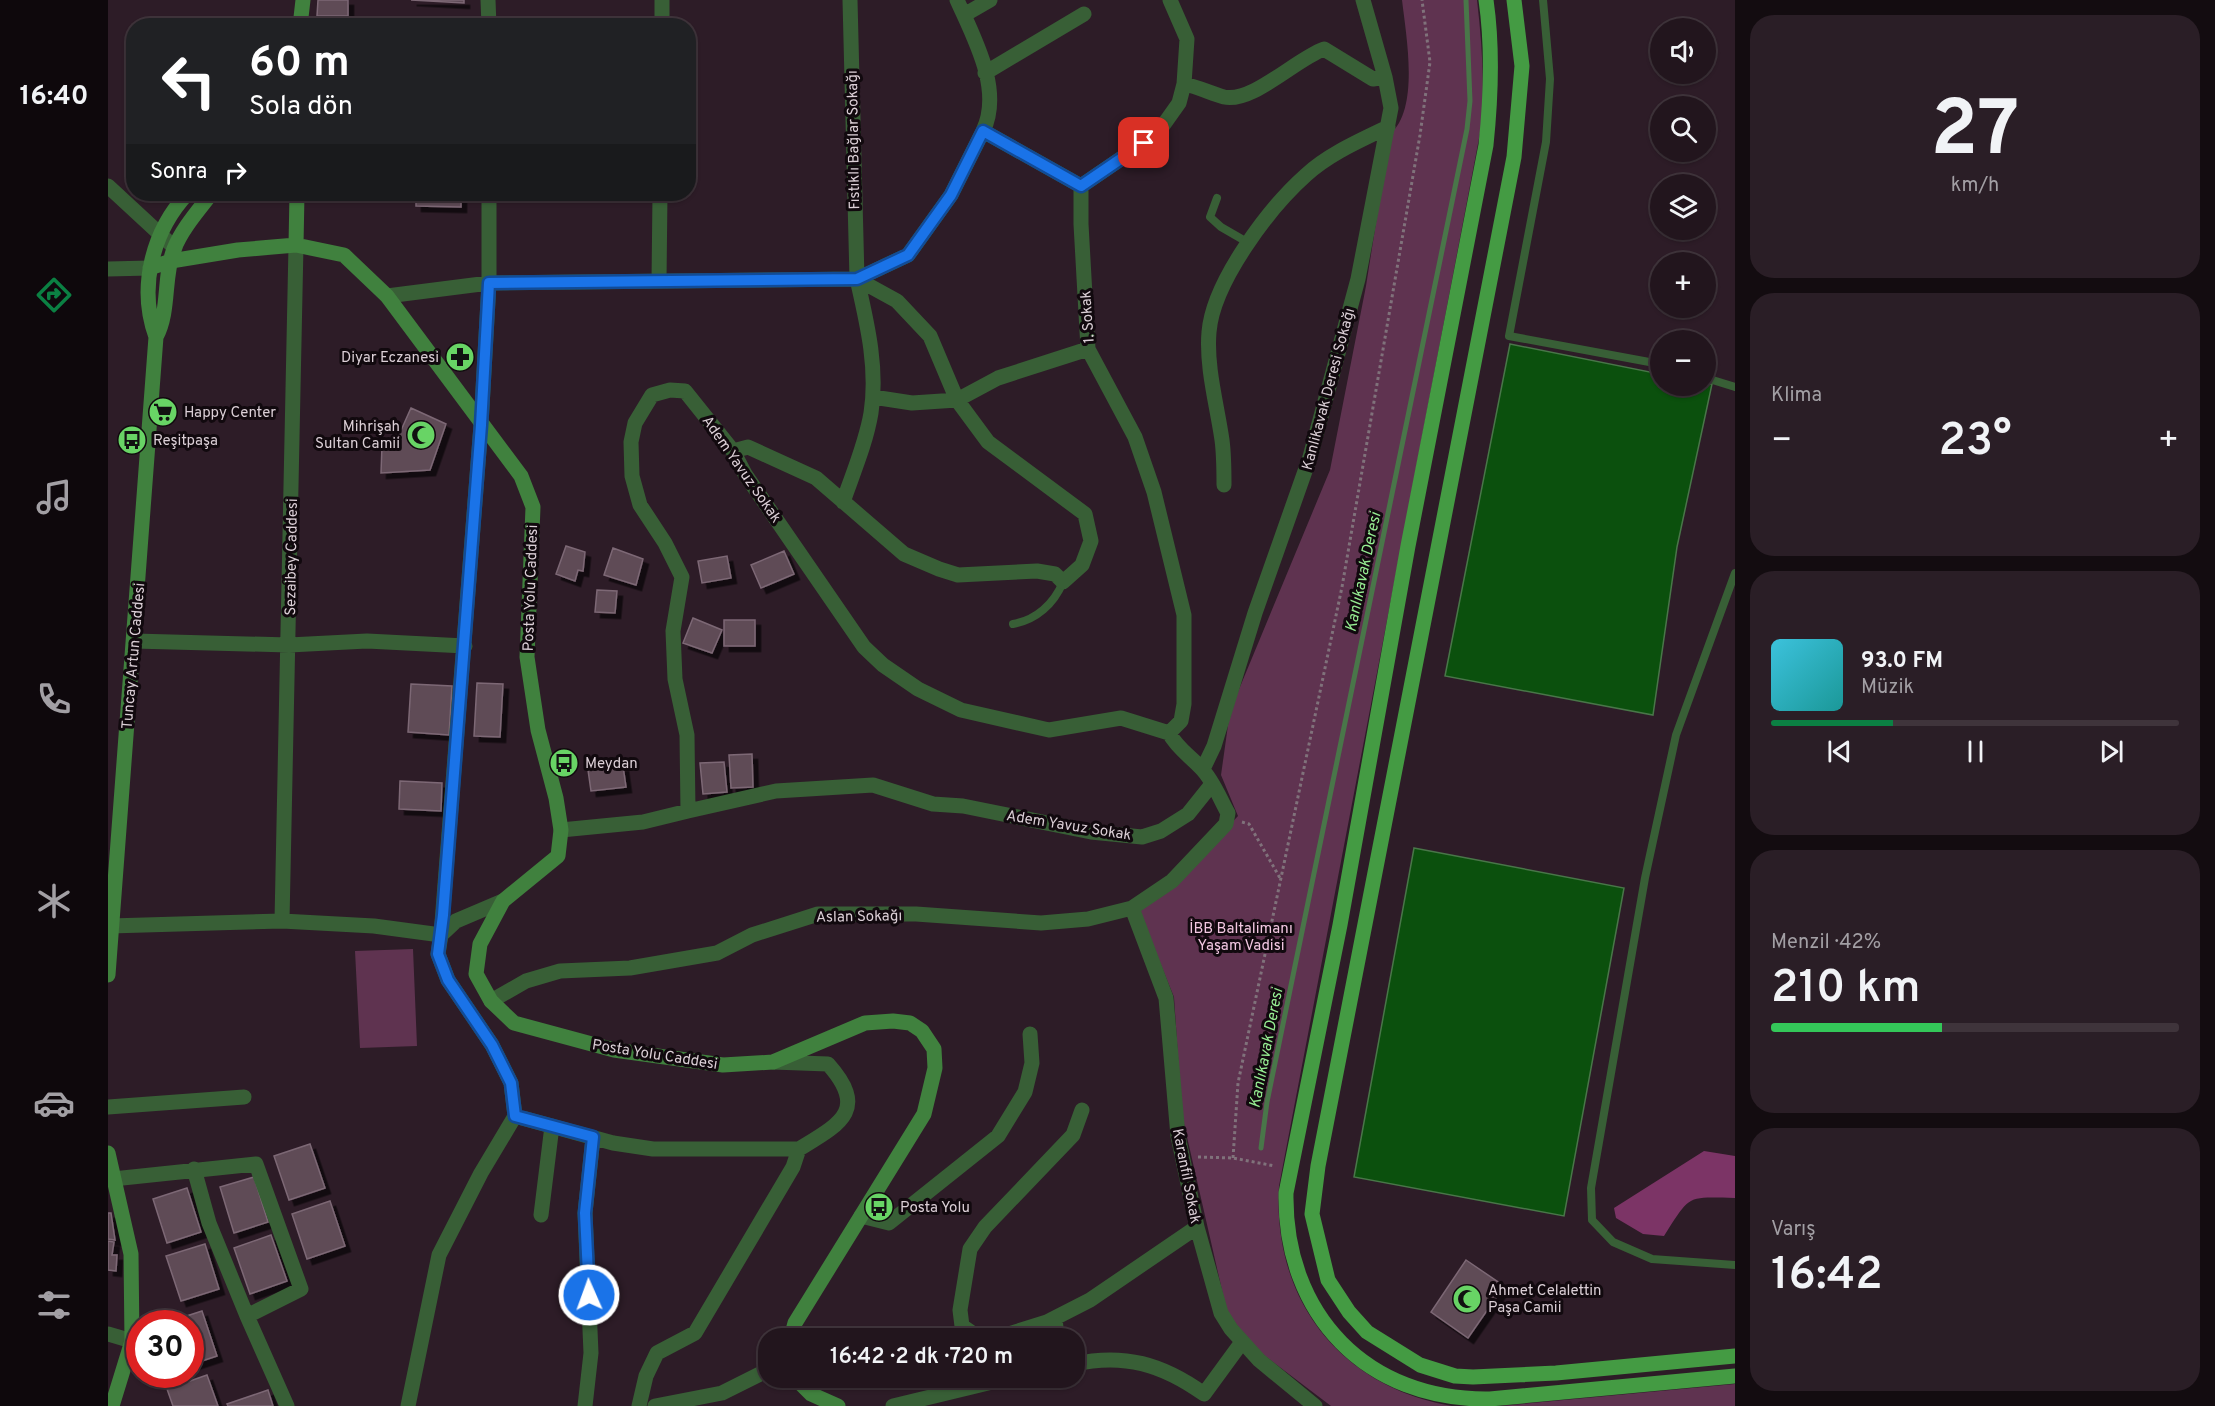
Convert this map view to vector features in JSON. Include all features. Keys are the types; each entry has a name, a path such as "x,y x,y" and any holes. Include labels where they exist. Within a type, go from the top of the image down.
{"main road":[{"path":"1486,0 1490,28 1490,99 1486,145 1406,558 1342,915 1286,1193 1286,1219 1305,1292 1324,1323 1344,1347 1398,1384 1439,1396 1490,1399 1735,1376"},
{"path":"1514,0 1522,66 1514,157 1434,561 1396,774 1318,1166 1312,1214 1328,1280 1349,1312 1367,1332 1394,1351 1436,1371 1455,1376 1483,1377 1556,1373 1735,1356"}],"street":[{"path":"301,18 303,0"},
{"path":"488,0 489,18"},
{"path":"662,0 662,18"},
{"name":"Fıstıklı Bağlar Sokağı","path":"843,502 861,448 873,397 867,323 857,279 850,0"},
{"path":"387,296 489,283 857,279 908,255 951,195 990,118 986,73 957,0"},
{"path":"964,15 990,0"},
{"path":"983,131 1081,186 1157,134 1179,103 1184,84 1187,39 1170,0"},
{"name":"Kanlikavak Deresi Sokağı","path":"1203,769 1209,761 1255,613 1310,457 1358,279 1391,108 1385,77 1363,0"},
{"path":"986,73 1084,14"},
{"path":"1184,84 1206,88 1225,97 1246,94 1311,54 1324,49 1373,79 1385,77"},
{"path":"1224,485 1222,442 1212,378 1209,330 1225,281 1247,242 1306,175 1346,147 1388,127"},
{"path":"108,186 159,235 173,255"},
{"name":"1. Sokak","path":"1081,186 1088,349 1135,437 1154,492 1184,615 1184,705 1181,721 1169,733"},
{"path":"156,337 152,323 150,268 159,235 182,201"},
{"path":"156,337 162,326 173,255 207,201"},
{"name":"Sezaibey Caddesi","path":"282,921 290,645 297,201"},
{"path":"408,1406 439,1255 481,1173 515,1116 511,1083 492,1045 448,980 438,954 465,646 481,425 489,283 489,201"},
{"path":"659,281 660,201"},
{"name":"Posta Yolu Caddesi","path":"150,268 173,255 296,245 344,255 387,296 521,476 533,507 527,657 538,730 556,798 561,830 558,856 503,901 480,944 476,974 491,1001 514,1023 614,1050 723,1065 773,1062 865,1023 893,1021 910,1023 922,1031 934,1049 935,1068 924,1114 794,1328"},
{"path":"108,269 150,268"},
{"path":"733,451 748,447 781,460 816,478 904,554 939,569 958,575 1037,571 1055,574 1063,582 1082,565 1091,541 1085,514 988,442 957,400 930,336 897,301 857,279"},
{"name":"Tuncay Artun Caddesi","path":"108,975 156,337"},
{"path":"873,397 912,403 957,400 998,378 1088,349"},
{"name":"Adem Yavuz Sokak","path":"1169,733 1121,718 1049,730 961,710 918,689 883,665 864,647 746,474 733,451 685,391 670,390 652,395 642,409 631,442 632,476 640,505 665,543 682,577 673,631 675,679 687,735 688,811 776,791 873,784 933,804 963,806 1091,832 1142,837 1161,831 1188,814 1212,784"},
{"path":"134,641 290,645 368,641 465,646"},
{"path":"1132,908 1172,880 1226,824 1228,818 1203,769 1175,744 1169,733"},
{"path":"561,830 643,822 688,811"},
{"path":"441,935 456,921 503,901"},
{"name":"Aslan Sokağı","path":"491,1001 526,981 560,971 630,968 717,953 752,935 818,914 916,914 1041,923 1088,919 1132,908"},
{"name":"Karanfil Sokak","path":"1132,908 1166,998 1174,1107 1197,1227 1221,1313 1242,1342 1259,1360 1315,1406"},
{"path":"110,926 282,921 374,926 441,935"},
{"path":"861,1216 889,1223 998,1136 1025,1092 1032,1063 1030,1034"},
{"path":"515,1116 593,1137 653,1149 799,1149 840,1123 848,1106 844,1082 828,1064 773,1062"},
{"path":"108,1107 244,1097"},
{"path":"1082,1110 1073,1135 985,1227 970,1249 960,1310 962,1326 972,1333 996,1338 1055,1318 1090,1300 1197,1227"},
{"path":"541,1215 552,1126"},
{"path":"585,1406 591,1353 585,1213 593,1137"},
{"path":"639,1406 646,1376 657,1353 694,1333 793,1167 799,1149"},
{"path":"108,1153 113,1179 114,1203 131,1254 132,1310"},
{"path":"113,1179 256,1164 301,1289 247,1316"},
{"path":"194,1169 209,1223 286,1406"},
{"path":"1055,1318 1056,1328"},
{"path":"108,1334 126,1339"},
{"path":"1085,1362 1096,1359 1133,1359 1182,1378 1200,1400 1242,1342"},
{"path":"112,1406 126,1360"},
{"path":"655,1406 722,1392 758,1375"},
{"path":"805,1388 811,1394 838,1406"},
{"path":"893,1406 968,1388"}],"lane":[{"path":"1543,0 1550,79 1546,142 1509,336 1650,362"},
{"path":"1217,198 1210,217 1221,227 1247,242"},
{"path":"1716,381 1735,387"},
{"path":"1735,573 1676,735 1645,878 1591,1188 1592,1220 1613,1242 1652,1259 1735,1265"},
{"path":"1013,624 1041,612 1057,595 1063,582"}],"path":[{"path":"1233,1158 1238,1083 1342,587 1419,135 1430,62 1422,0"},
{"path":"1228,818 1249,824 1280,879"},
{"path":"1183,1157 1233,1158 1292,1169"}],"green space":[{"name":"İBB Baltalimanı Yaşam Vadisi","path":"1402,0 1477,0 1483,95 1481,128 1279,1186 1280,1227 1287,1265 1301,1300 1321,1331 1346,1358 1377,1380 1412,1396 1452,1406 1331,1406 1253,1347 1227,1312 1182,1115 1174,997 1139,911 1168,891 1238,816 1221,775 1230,711 1330,470 1366,286 1390,134 1399,122 1408,90 1408,51"},
{"path":"413,949 417,1046 360,1048 355,951"},
{"path":"1735,1384 1735,1406 1501,1406"}],"shaded area":[{"path":"1510,344 1650,372 1650,396 1709,396 1677,547 1653,715 1445,676"},
{"path":"1414,848 1624,888 1564,1216 1354,1177"},
{"path":"1704,1151 1735,1156 1735,1198 1707,1198 1691,1201 1685,1205 1664,1236 1643,1234 1616,1218 1614,1208"}],"building":[{"path":"318,0 348,0 348,16 317,16"},
{"path":"411,0 464,0 464,3"},
{"path":"416,201 461,201 461,207 416,206"},
{"name":"Mihrişah Sultan Camii","path":"411,408 446,424 430,470 381,473 382,446 394,446"},
{"path":"566,546 585,552 583,571 578,570 575,581 556,574"},
{"path":"613,548 643,559 636,585 604,575"},
{"path":"784,551 794,574 761,588 751,565"},
{"path":"727,556 731,578 702,583 698,561"},
{"path":"597,590 617,591 615,613 595,612"},
{"path":"693,618 722,630 712,653 683,643"},
{"path":"724,620 755,620 755,646 724,646"},
{"path":"477,683 503,684 500,737 474,736"},
{"path":"411,684 452,686 449,735 408,732"},
{"path":"752,754 753,787 731,788 729,755"},
{"path":"724,762 727,792 703,794 700,763"},
{"path":"623,766 626,787 591,791 588,770"},
{"path":"400,781 442,783 441,811 399,809"},
{"path":"310,1144 325,1188 289,1200 274,1156"},
{"path":"254,1177 268,1222 234,1233 220,1187"},
{"path":"187,1188 201,1232 167,1243 153,1199"},
{"path":"330,1201 345,1246 307,1259 292,1214"},
{"path":"108,1213 111,1213 115,1240 108,1239"},
{"path":"271,1235 287,1281 250,1294 234,1248"},
{"path":"108,1241 114,1242 112,1255 117,1255 116,1271 108,1270"},
{"path":"205,1244 219,1289 181,1301 166,1256"},
{"name":"Ahmet Celalettin Paşa Camii","path":"1466,1260 1504,1286 1468,1338 1431,1312"},
{"path":"204,1317 217,1356 204,1360"},
{"path":"207,1375 218,1406 173,1406 167,1389 204,1388 204,1376"},
{"path":"268,1390 273,1406 228,1406 227,1404"}],"waterway":[{"name":"Kanlıkavak Deresi","path":"1261,1148 1267,1102 1467,129 1470,101 1466,0"}],"place":[{"name":"Diyar Eczanesi","path":"460,357"},
{"name":"Happy Center","path":"163,412"},
{"name":"Mihrişah Sultan Camii","path":"421,435"},
{"name":"Reşitpaşa","path":"132,440"},
{"name":"Meydan","path":"564,763"},
{"name":"Posta Yolu","path":"879,1207"},
{"name":"Ahmet Celalettin Paşa Camii","path":"1467,1299"}],"route":[{"path":"589,1295 585,1213 593,1137 515,1116 511,1083 492,1045 448,980 438,954 463,668 489,283 857,279 908,255 951,195 983,131 1081,186 1144,143"}]}
